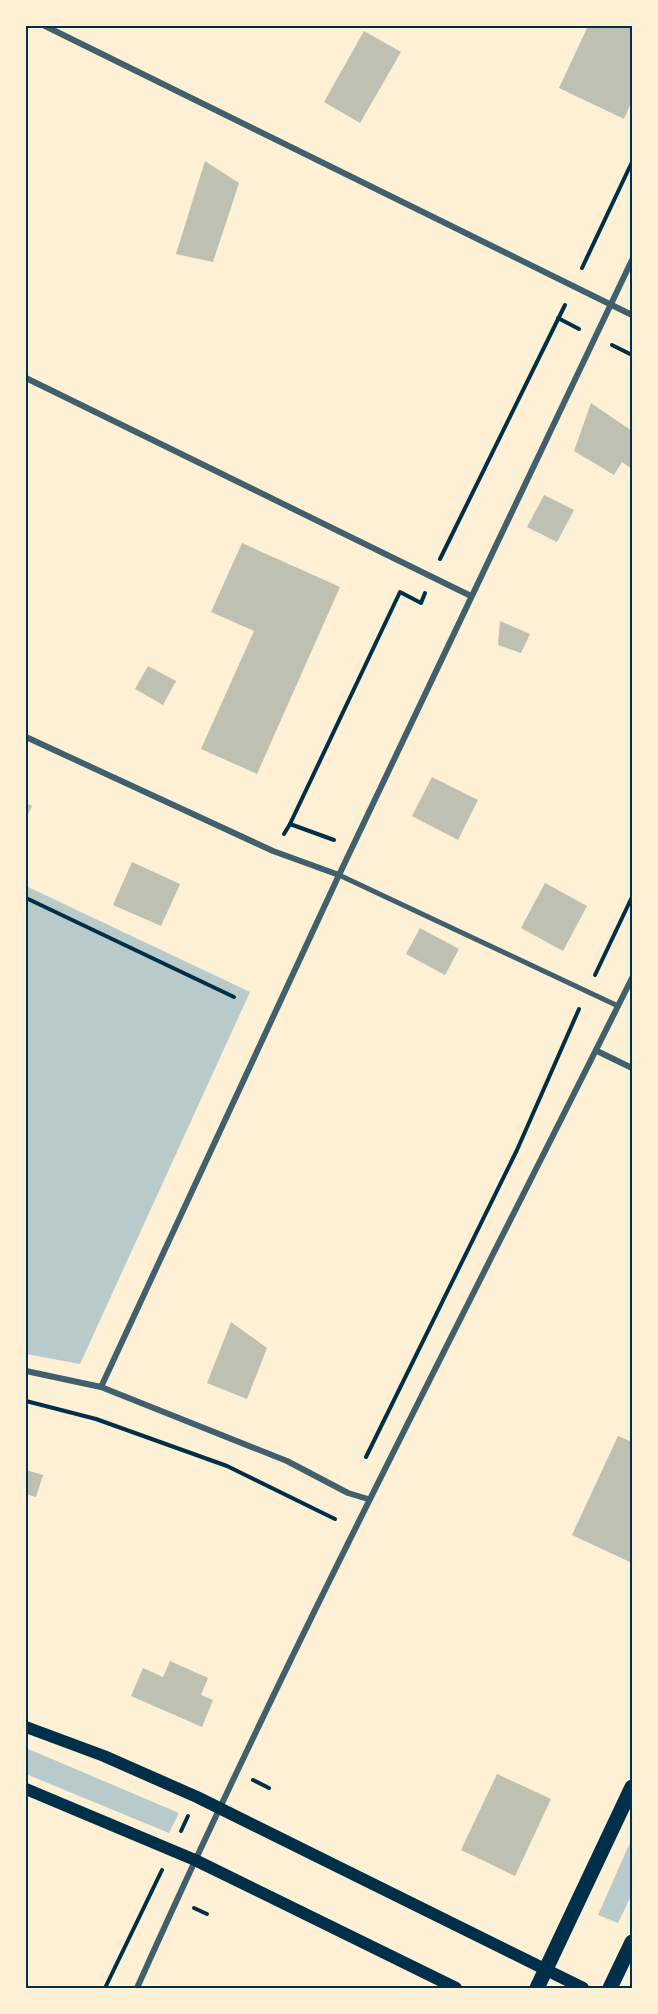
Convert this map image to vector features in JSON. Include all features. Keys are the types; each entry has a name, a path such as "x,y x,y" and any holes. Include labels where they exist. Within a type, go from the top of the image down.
{"main road":[{"path":"26,1727 104,1755 197,1797 546,1969 582,1989"},
{"path":"537,1989 633,1787"},
{"path":"26,1790 195,1860 456,1989"},
{"path":"610,1989 633,1942"}],"street":[{"path":"45,26 633,315"},
{"path":"101,1386 352,847 610,303 633,260"},
{"path":"26,378 471,596"},
{"path":"26,737 273,850 339,875 618,1006"},
{"path":"137,1989 219,1808 368,1499 633,978"},
{"path":"597,1051 633,1068"},
{"path":"26,1371 101,1386 287,1461 348,1493 368,1499"}],"path":[{"path":"273,850 290,824 400,592 421,603 633,162"},
{"path":"290,824 352,847"},
{"path":"331,1529 517,1149 586,992 633,897"},
{"path":"26,898 234,997"},
{"path":"26,1401 96,1419 227,1466 335,1519"},
{"path":"105,1989 197,1797"}],"shaded area":[{"path":"26,886 250,992 80,1364 26,1354"},
{"path":"26,1748 179,1813 169,1833 26,1774"},
{"path":"632,1838 632,1894 618,1923 598,1915"}],"building":[{"path":"588,26 632,26 632,101 624,119 559,88"},
{"path":"364,31 401,52 360,123 324,102"},
{"path":"205,161 239,183 213,262 176,254"},
{"path":"591,403 632,431 632,469 622,462 614,475 574,451"},
{"path":"544,495 574,510 557,542 527,527"},
{"path":"242,543 340,587 257,774 201,749 254,631 211,612"},
{"path":"500,621 530,634 521,653 498,645"},
{"path":"148,666 176,681 163,705 135,689"},
{"path":"432,777 478,800 458,840 412,816"},
{"path":"26,803 32,806 26,818"},
{"path":"132,862 180,884 161,926 113,905"},
{"path":"545,883 587,906 563,951 521,928"},
{"path":"420,928 459,949 445,975 406,954"},
{"path":"231,1322 267,1348 247,1399 207,1383"},
{"path":"618,1436 632,1442 632,1563 572,1535"},
{"path":"26,1470 43,1475 36,1497 26,1494"},
{"path":"170,1661 208,1678 201,1695 213,1700 202,1727 131,1696 143,1668 163,1677"},
{"path":"497,1774 551,1799 515,1876 461,1850"}]}
